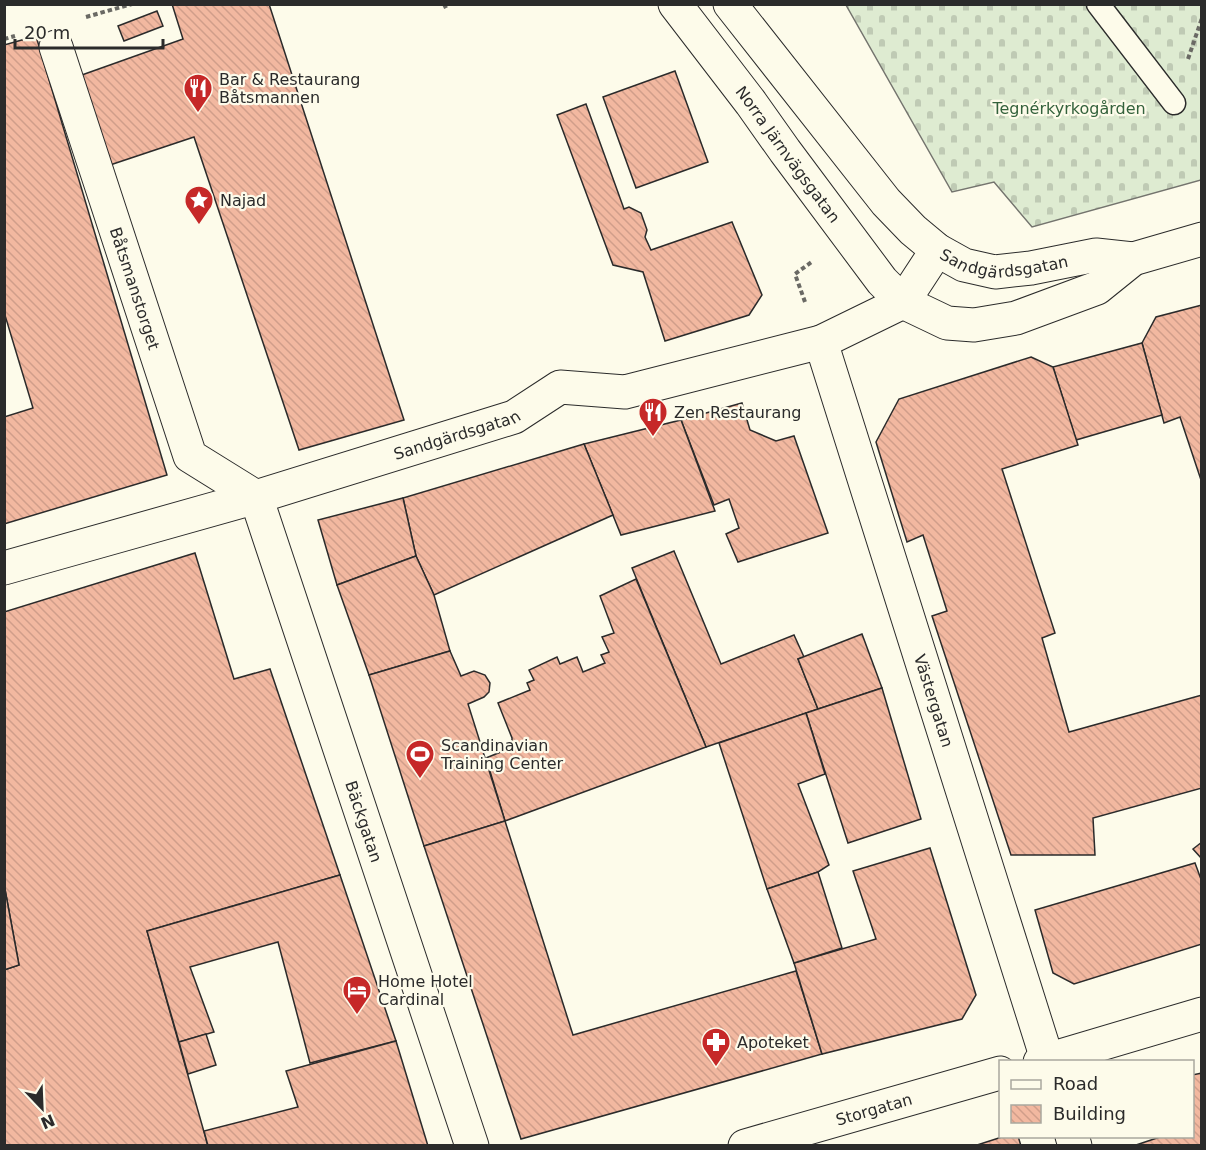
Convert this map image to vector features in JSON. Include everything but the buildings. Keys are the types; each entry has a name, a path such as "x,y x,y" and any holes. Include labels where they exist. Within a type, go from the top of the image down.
{"street":[{"name":"Norra Järnvägsgatan","path":"675,4 882,281 903,302"},
{"path":"730,4 886,202 913,230 937,250"},
{"name":"Båtsmanstorget","path":"56,47 190,456 256,497"},
{"name":"Sandgärdsgatan","path":"4,568 256,497 514,417 560,387 625,392 821,342 903,302 937,250 964,265 995,272 1030,268 1096,255 1132,259 1202,239"},
{"name":"Sandgärdsgatan","path":"903,302 947,323 974,325 1016,318 1097,288 1132,259"},
{"name":"Västergatan","path":"821,342 1045,1060"},
{"name":"Bäckgatan","path":"256,497 472,1146"},
{"path":"1048,1060 1202,1014"},
{"name":"Storgatan","path":"745,1146 999,1073"}],"lane":[{"path":"1098,4 1174,103"}],"path":[{"path":"444,4 447,10"}],"green space":[{"name":"Tegnérkyrkogården","path":"846,5 1201,5 1201,180 1032,227 994,182 952,192"}],"place":[{"name":"Bar & Restaurang Båtsmannen","path":"198,114"},
{"name":"Najad","path":"199,226"},
{"name":"Zen Restaurang","path":"653,438"},
{"name":"Scandinavian Training Center","path":"420,780"},
{"name":"Home Hotel Cardinal","path":"357,1016"},
{"name":"Apoteket","path":"716,1068"}]}
